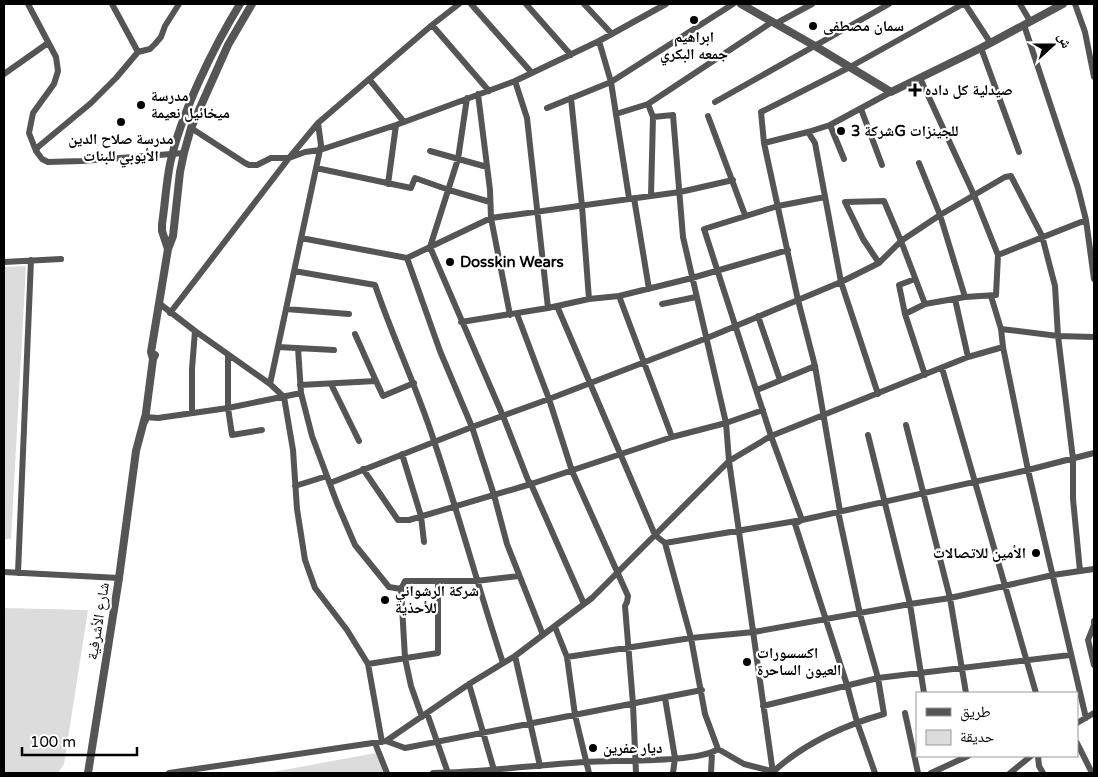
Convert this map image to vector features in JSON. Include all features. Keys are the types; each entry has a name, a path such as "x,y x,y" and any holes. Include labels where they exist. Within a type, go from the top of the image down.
{"street":[{"path":"28,4 56,57 58,71 54,84 33,113 29,133 36,151 42,159 48,162 82,162 184,152"},
{"path":"112,4 138,52"},
{"path":"36,151 38,147 116,78 138,52 150,49 155,44 161,37 165,26 179,4"},
{"name":"شارع الأشرفية","path":"168,248 162,224 170,165 182,123 200,80 240,4"},
{"name":"شارع الأشرفية","path":"88,773 119,578 136,450 145,417 153,359 156,354 162,312 160,304 168,248 173,236 184,152 192,128 228,44 252,4"},
{"path":"170,312 318,123 459,4"},
{"path":"470,4 532,73"},
{"path":"526,4 571,55"},
{"path":"586,4 612,34"},
{"path":"192,128 249,165 256,166 271,158 289,158 305,152 320,150 396,125 515,81 599,41 666,4"},
{"path":"547,108 611,82 733,4"},
{"path":"740,4 891,92"},
{"path":"616,114 648,104 774,23 812,4"},
{"path":"715,102 889,4"},
{"path":"774,773 787,759 857,722 884,714 878,678 860,614 839,516 840,511 815,366 798,300 764,143 761,112 850,67 964,4 990,42"},
{"path":"1020,4 1086,220 1094,279"},
{"path":"764,143 830,125 1063,4"},
{"path":"1075,4 1084,32 1094,77"},
{"path":"432,25 489,90"},
{"path":"599,41 611,82 649,289"},
{"path":"4,74 48,43"},
{"path":"981,48 1019,152"},
{"path":"905,314 924,304 965,297 996,295 998,255 974,195 920,78"},
{"path":"369,79 404,122"},
{"path":"515,81 527,118 548,308"},
{"path":"478,94 491,218 513,314 549,399 572,471 628,596 628,602 625,606 633,704 636,773"},
{"path":"467,98 458,159 430,247 503,416 528,480 584,604"},
{"path":"571,98 589,300"},
{"path":"648,104 653,117 651,196"},
{"path":"861,109 882,165"},
{"path":"653,117 672,115 683,237 726,423 729,461 774,773"},
{"path":"708,116 745,215"},
{"path":"270,384 320,150 321,142 318,123"},
{"path":"388,184 396,125"},
{"path":"830,125 844,159"},
{"path":"808,132 815,143 841,282 878,394"},
{"path":"430,151 487,167"},
{"path":"919,162 940,215 965,297"},
{"path":"316,168 411,188 415,178 490,202"},
{"path":"295,486 328,479 402,454 707,338 841,282 879,263 902,241 940,215 1005,177 1011,176 1042,236 1055,286 1058,336 1073,459 1073,499 1080,571"},
{"path":"301,238 407,258 491,218 680,192 732,180"},
{"path":"802,520 771,436 737,325 704,228 778,206 825,197"},
{"path":"879,263 863,239 845,202 884,202 902,241 924,304"},
{"path":"998,255 1086,220"},
{"path":"461,322 619,296 692,278 788,250"},
{"path":"407,258 440,351 472,427 494,494 507,544 518,576 543,635"},
{"path":"4,262 61,259"},
{"path":"18,573 31,260"},
{"path":"294,271 376,285 390,327 414,383 434,441 503,663"},
{"path":"915,280 899,285 905,314 925,375"},
{"path":"619,296 672,437"},
{"path":"992,296 1001,329 1028,470 1086,718"},
{"path":"662,304 696,298"},
{"path":"954,299 968,358"},
{"path":"160,304 270,384 284,397 293,450 295,486 306,560 315,588 347,630 368,664 387,773"},
{"path":"556,306 655,534 665,543 691,638 708,726 718,748 744,764 774,773"},
{"path":"286,309 349,314"},
{"path":"758,316 780,380"},
{"path":"1001,329 1058,336 1094,336"},
{"path":"192,413 192,369 195,331"},
{"path":"355,334 383,396 414,383"},
{"path":"278,347 334,350"},
{"path":"381,742 515,656 592,598 729,461 771,436 968,358 1003,347"},
{"path":"298,348 301,393 312,436 355,545 389,587 401,589"},
{"path":"228,355 228,408 232,435 262,430"},
{"path":"757,390 815,366"},
{"path":"942,368 1036,692"},
{"path":"300,384 376,381"},
{"path":"331,384 359,441"},
{"path":"145,417 158,418 228,408 301,393"},
{"path":"363,468 398,520 409,520 531,484 672,437 726,423 763,410"},
{"path":"906,425 950,598 966,692"},
{"path":"868,435 910,604 924,692"},
{"path":"665,543 802,520 974,480 1028,470 1094,453"},
{"path":"402,454 421,516 424,542"},
{"path":"802,520 795,524 847,685 857,722 875,773"},
{"path":"567,657 691,638 754,632 950,598 1053,575 1094,569"},
{"path":"4,572 119,578"},
{"path":"448,773 438,741 411,686 405,658 401,589 405,581 476,581 518,576"},
{"path":"368,664 438,653 438,581"},
{"path":"1094,621 1094,626 1088,640 1094,664"},
{"path":"555,627 567,657 575,715 589,773"},
{"path":"763,706 878,678 961,667 1028,661 1070,654"},
{"path":"515,656 540,766"},
{"path":"469,684 494,770"},
{"path":"169,773 381,742 405,748 702,690"},
{"path":"664,698 675,758 673,773"},
{"path":"905,713 918,773"},
{"path":"1078,722 1094,713"},
{"path":"1078,745 1092,773"},
{"path":"433,773 472,773 494,770 525,771 540,766 586,762 675,758 712,753 718,748"},
{"path":"711,773 712,753"},
{"path":"931,773 963,757"},
{"path":"1010,773 1029,757"},
{"path":"1038,757 1039,766 1043,773"}],"green space":[{"path":"26,266 11,539 4,539 4,267"},
{"path":"4,608 88,610 64,764 58,773 4,773"},
{"path":"376,753 384,773 267,773"}],"place":[{"name":"ابراهيم جمعه البكري","path":"694,20"},
{"name":"سمان مصطفى","path":"813,26"},
{"name":"صيدلية كل داده","path":"915,90"},
{"name":"مدرسة ميخائيل نعيمة","path":"141,105"},
{"name":"مدرسة صلاح الدين الأيوبي للبنات","path":"121,122"},
{"name":"شركة 3G للجينزات","path":"841,131"},
{"name":"Dosskin Wears","path":"450,262"},
{"name":"الأمين للاتصالات","path":"1036,553"},
{"name":"شركة الرشواني للأحذية","path":"385,600"},
{"name":"اكسسورات العيون الساحرة","path":"747,662"},
{"name":"ديار عفرين","path":"593,748"}]}
